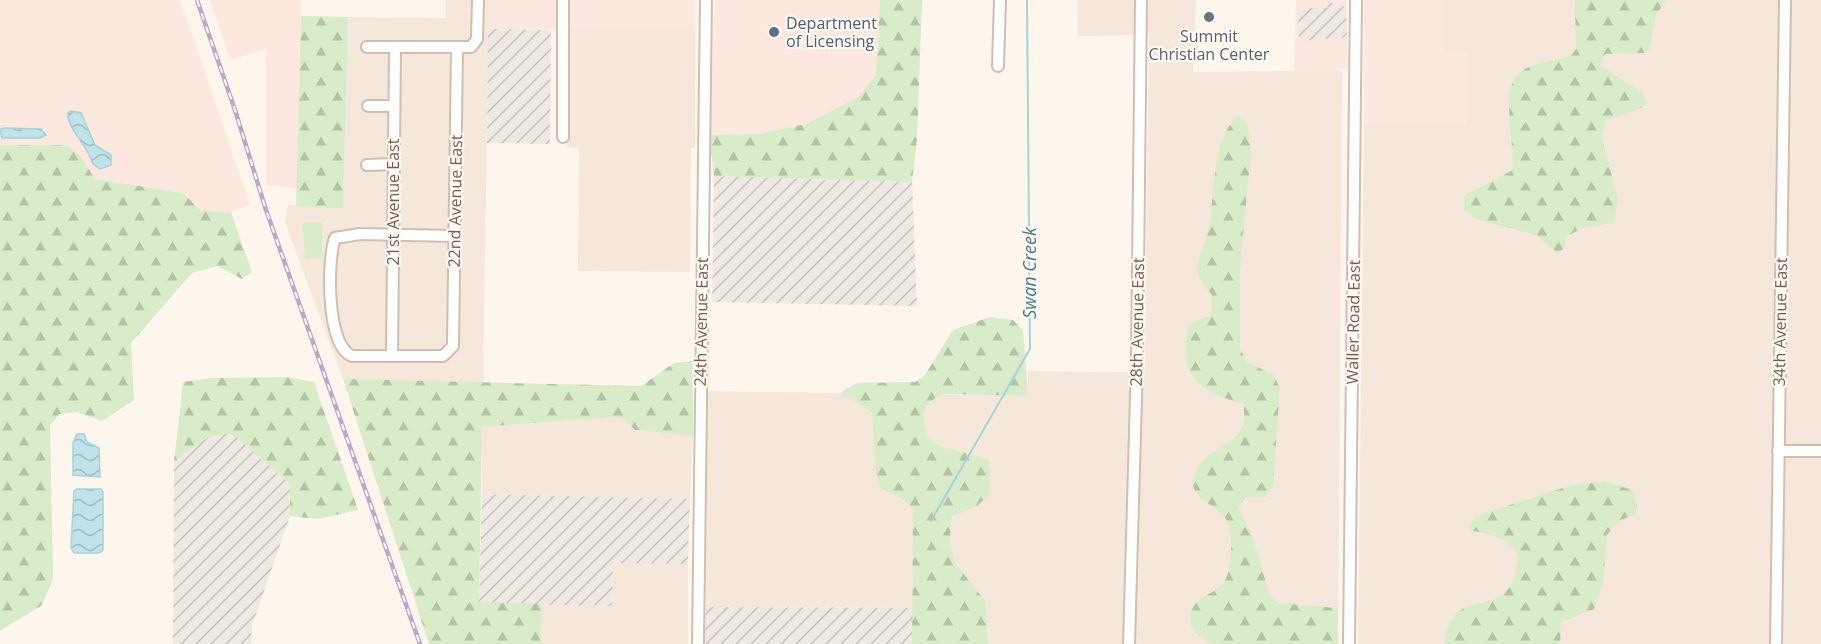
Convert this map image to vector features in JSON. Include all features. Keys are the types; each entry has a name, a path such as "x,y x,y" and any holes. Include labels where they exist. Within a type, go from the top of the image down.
{"street":[{"path":"367,47 473,45 477,37 478,0"},
{"path":"563,0 563,137"},
{"name":"24th Avenue East","path":"698,644 706,0"},
{"path":"998,66 1000,0"},
{"name":"28th Avenue East","path":"1129,644 1137,362 1141,0"},
{"name":"Waller Road East","path":"1348,644 1356,0"},
{"name":"34th Avenue East","path":"1776,644 1785,0"},
{"name":"22nd Avenue East","path":"392,356 443,357 453,346 457,47"},
{"name":"21st Avenue East","path":"392,356 395,48"},
{"path":"368,106 394,106"},
{"path":"367,165 393,164"},
{"path":"392,356 349,355 339,342 332,320 335,238 347,234 454,236"},
{"path":"1778,451 1821,451"}],"shaded area":[{"path":"0,0 180,0 250,205 226,214 200,210 183,193 95,179 80,155 66,145 0,145"},
{"path":"210,0 301,0 297,188 266,185 266,49 230,60"},
{"path":"446,0 489,0 483,383 343,379 285,222 288,205 343,209 348,17 446,18"},
{"path":"489,0 695,0 695,30 488,29"},
{"path":"715,0 880,0 876,75 857,98 806,124 757,134 709,135"},
{"path":"1078,0 1196,0 1193,72 1342,70 1338,644 920,644 920,608 706,607 706,391 1027,396 1028,371 1145,372 1149,35 1077,36"},
{"path":"1296,0 1346,0 1348,69 1294,71"},
{"path":"1364,0 1444,0 1444,54 1467,54 1467,124 1364,124"},
{"path":"1444,0 1821,0 1821,644 1358,644 1364,124 1467,124 1467,54 1444,54"},
{"path":"1328,2 1346,7 1347,37 1299,41 1298,8 1327,8"},
{"path":"488,29 551,30 550,144 487,143"},
{"path":"567,29 695,30 695,148 691,148 690,272 578,271 579,148 567,147"},
{"path":"714,176 912,182 917,306 712,302"},
{"path":"623,418 635,430 693,436 690,499 482,494 482,427"},
{"path":"231,432 290,484 290,516 252,626 251,644 173,644 174,462 208,437"},
{"path":"482,494 690,499 688,564 613,563 612,606 479,603"},
{"path":"613,562 688,564 688,644 541,644 542,604 612,606"},
{"path":"706,607 920,608 920,644 705,644"}],"green space":[{"path":"880,0 922,0 917,139 912,182 714,176 709,135 757,134 806,124 857,98 876,75"},
{"path":"1575,0 1666,0 1656,15 1650,49 1644,53 1605,54 1601,66 1642,92 1647,103 1641,108 1605,121 1602,137 1618,200 1614,223 1583,228 1567,236 1564,249 1557,253 1536,235 1476,219 1464,210 1465,195 1511,171 1509,101 1511,87 1516,77 1525,69 1571,56 1576,49"},
{"path":"301,16 348,17 343,209 296,206"},
{"path":"1237,116 1247,122 1251,152 1240,267 1240,349 1247,362 1274,375 1280,389 1273,485 1266,497 1245,497 1239,507 1253,539 1270,596 1278,603 1338,608 1338,644 1214,644 1202,638 1191,623 1190,617 1196,603 1219,588 1225,581 1230,564 1231,545 1229,525 1223,515 1201,498 1193,487 1195,473 1210,454 1236,436 1244,418 1243,404 1213,393 1202,386 1189,369 1186,357 1188,324 1211,316 1212,295 1200,279 1197,267 1208,231 1218,155 1228,127"},
{"path":"0,145 66,145 80,155 95,179 183,193 200,210 231,212 252,272 242,279 218,266 192,273 131,343 134,400 102,421 77,412 59,414 50,426 53,579 42,605 0,631"},
{"path":"322,222 323,258 305,259 303,223"},
{"path":"990,317 1013,320 1023,330 1028,396 943,394 928,403 923,415 928,438 939,446 988,459 991,474 989,495 977,506 951,517 950,542 955,563 985,601 988,644 912,644 913,508 902,499 880,488 876,474 872,413 856,401 841,396 842,391 858,383 915,382 925,375 953,330"},
{"path":"693,361 693,436 635,430 623,418 613,417 482,427 479,602 542,604 541,644 429,644 343,379 641,386 674,363"},
{"path":"286,377 314,382 358,510 318,519 290,516 290,484 231,433 208,437 174,462 183,382 212,378"},
{"path":"1605,481 1632,490 1637,505 1636,514 1618,521 1607,535 1603,584 1594,609 1561,622 1560,644 1445,644 1448,627 1454,616 1472,605 1502,595 1511,585 1515,573 1518,557 1510,545 1498,538 1470,530 1469,526 1476,516 1569,486"}],"water":[{"path":"71,111 81,113 95,145 111,155 111,165 100,169 93,164 70,124 68,113"},
{"path":"0,129 41,129 46,135 40,138 2,138"},
{"path":"77,434 84,434 87,442 99,448 100,477 73,475 73,443"},
{"path":"101,489 103,492 103,550 99,553 74,553 71,548 74,491"}],"waterway":[{"name":"Swan Creek","path":"931,521 1030,349 1027,0"}],"railway":[{"path":"197,0 266,210 420,644"}],"place":[{"name":"Summit Christian Center","path":"1209,17"},
{"name":"Department of Licensing","path":"774,32"}]}
